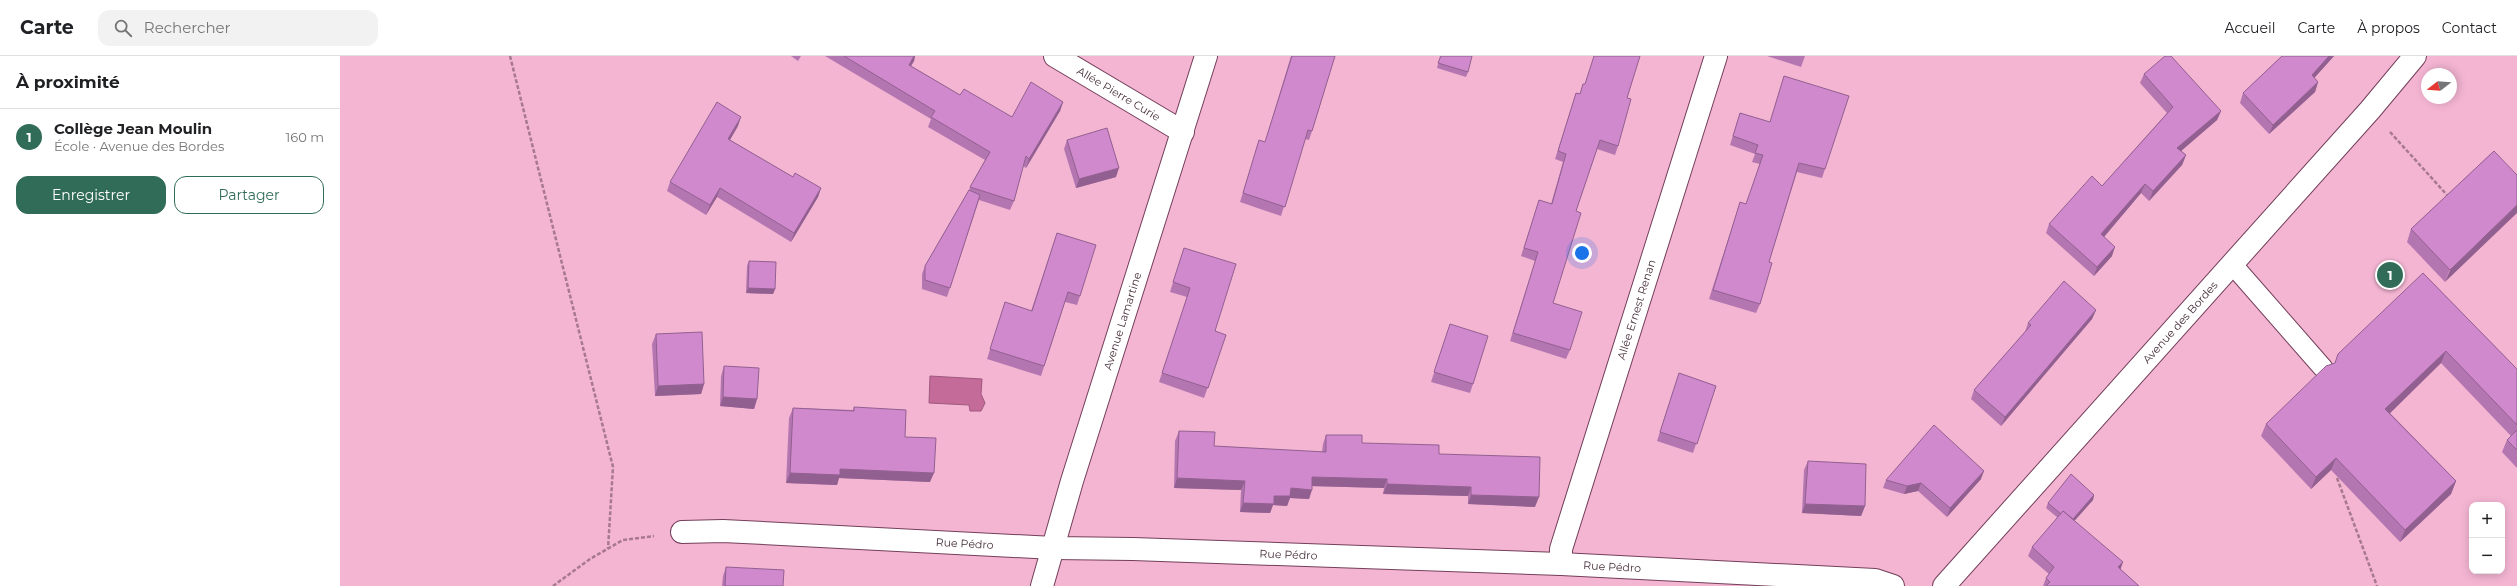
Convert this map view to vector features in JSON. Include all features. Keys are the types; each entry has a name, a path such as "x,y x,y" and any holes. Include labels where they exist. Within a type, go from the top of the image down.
{"street":[{"name":"Allée Pierre Curie","path":"1055,56 1183,132"},
{"name":"Avenue Lamartine","path":"1042,586 1072,481 1206,56"},
{"name":"Allée Ernest Renan","path":"1560,564 1561,549 1716,56"},
{"name":"Avenue des Bordes","path":"1944,586 2370,110 2415,56"},
{"name":"Rue Pédro","path":"682,532 723,531 1054,548 1133,549 1560,564 1875,580 1893,586"}],"lane":[{"path":"2232,264 2323,368"}],"path":[{"path":"510,56 613,467 608,549"},
{"path":"2370,110 2451,200"},
{"path":"2337,478 2377,586"},
{"path":"553,586 624,540 682,532"}],"shaded area":[{"path":"930,376 982,379 981,394 985,403 981,411 970,411 969,405 929,403"}],"building":[{"path":"844,56 914,56 909,65 960,95 964,89 1012,117 1031,82 1063,102 1029,159 1026,156 1014,201 970,187 990,152 931,117 935,111"},
{"path":"1292,56 1335,56 1312,131 1308,130 1285,207 1243,193 1259,140 1265,142"},
{"path":"1441,56 1472,56 1468,72 1438,63"},
{"path":"1594,56 1640,56 1627,98 1631,99 1618,146 1600,140 1576,211 1581,213 1553,303 1582,312 1570,350 1513,333 1538,252 1524,248 1539,200 1552,204 1566,154 1558,151 1576,93 1580,94 1583,84 1585,84"},
{"path":"2165,56 2171,56 2221,111 2177,148 2186,155 2153,191 2145,184 2101,234 2115,247 2097,267 2049,224 2092,176 2102,186 2173,107 2144,74"},
{"path":"2282,56 2329,56 2312,75 2318,82 2273,125 2243,93"},
{"path":"1784,76 1849,96 1825,169 1799,163 1769,262 1772,263 1760,304 1713,290 1740,202 1746,204 1763,155 1755,153 1758,145 1733,136 1740,113 1770,122"},
{"path":"717,102 741,117 728,139 793,177 795,173 821,188 794,233 720,188 710,205 670,182"},
{"path":"1107,128 1119,168 1079,179 1067,140"},
{"path":"2494,151 2517,175 2517,205 2450,270 2411,229"},
{"path":"969,190 980,195 950,288 925,280 925,266"},
{"path":"1057,233 1096,245 1080,296 1068,292 1044,366 990,349 1005,302 1032,311"},
{"path":"1184,248 1236,264 1215,331 1226,335 1208,388 1162,373 1190,288 1173,282"},
{"path":"749,261 776,262 775,289 748,288"},
{"path":"2423,273 2517,369 2517,425 2446,351 2385,409 2456,481 2405,530 2336,458 2316,477 2266,424 2326,366 2335,363 2338,354"},
{"path":"2064,281 2096,310 2005,417 1974,390 2031,325 2028,323"},
{"path":"1450,324 1488,336 1473,384 1434,372"},
{"path":"702,332 704,384 658,386 656,334"},
{"path":"724,366 759,368 757,399 723,397"},
{"path":"1679,373 1716,386 1697,444 1660,432"},
{"path":"854,407 906,410 905,437 936,438 934,473 840,469 840,475 790,473 793,408 854,411"},
{"path":"1934,425 1984,471 1950,508 1921,483 1907,486 1886,480"},
{"path":"2517,430 2517,450 2507,440"},
{"path":"1179,431 1215,432 1214,446 1326,452 1326,435 1362,435 1362,443 1439,445 1439,454 1540,457 1539,497 1471,495 1471,487 1387,484 1387,479 1312,477 1312,490 1291,488 1290,496 1274,496 1274,504 1243,503 1245,481 1177,478"},
{"path":"1808,461 1866,464 1865,506 1805,504"},
{"path":"2071,474 2094,495 2073,519 2063,511 2061,514 2048,503"},
{"path":"2063,511 2123,562 2118,567 2139,586 2046,586 2050,582 2046,578 2054,567 2032,547"},
{"path":"726,567 784,570 783,586 725,586"}],"place":[{"name":"Collège Jean Moulin","path":"2390,275"}]}
